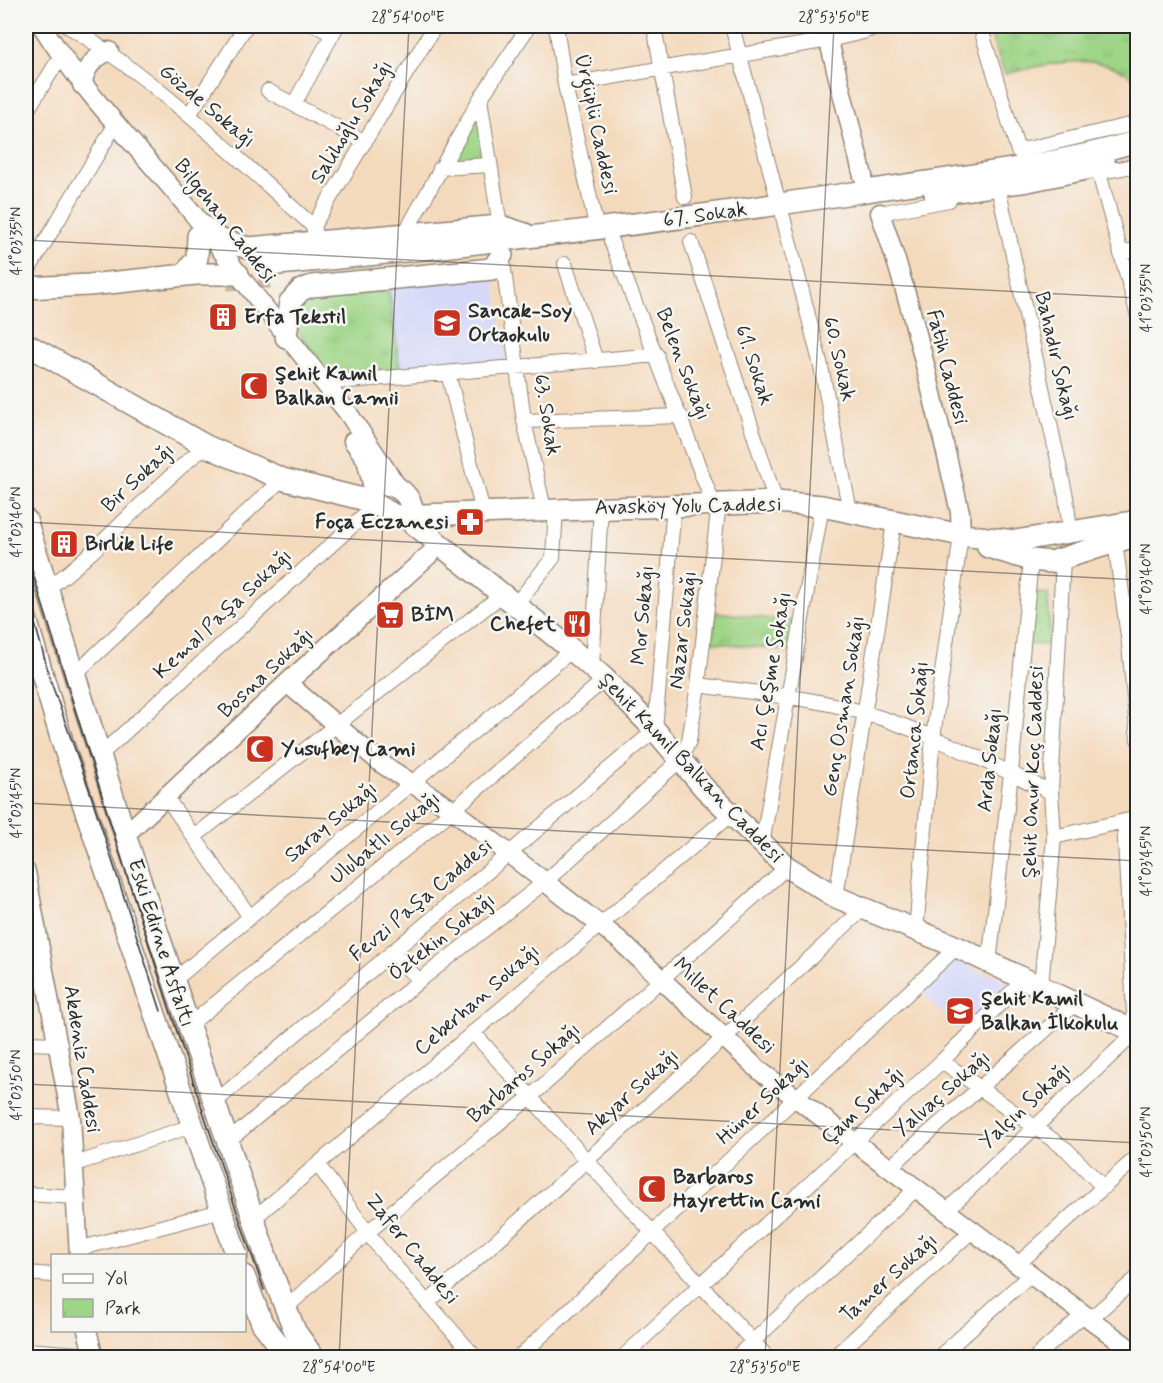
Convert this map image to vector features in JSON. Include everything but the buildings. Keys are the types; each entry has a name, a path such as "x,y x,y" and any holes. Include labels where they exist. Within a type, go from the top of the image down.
{"main road":[{"name":"67. Sokak","path":"1086,167 1137,141"},
{"name":"67. Sokak","path":"604,236 537,237 269,272 502,255 604,236 781,211 1029,181 1137,156"},
{"path":"185,274 197,258 201,232 248,248 315,235 405,233 500,226 537,237"},
{"path":"286,337 290,302 301,290 328,284 492,269 502,255"},
{"path":"26,288 89,285 185,274 233,275"},
{"path":"26,301 210,283 233,275"},
{"path":"26,344 206,446 282,479 372,498 388,513 408,515 412,504 398,488 385,484 372,498"},
{"name":"Avasköy Yolu Caddesi","path":"408,515 776,502 822,506 961,535 1015,541 1137,521"},
{"name":"Şehit Kamil Balkan Caddesi","path":"408,515 440,545 598,673 655,730 730,815 787,867 836,897 957,947 1136,1033"},
{"name":"Eski Edirne Asfaltı","path":"26,520 125,836 253,1219 295,1331 314,1358"},
{"path":"1054,559 1077,546 1075,535 1070,531"},
{"name":"Avasköy Yolu Caddesi","path":"961,535 977,544 1054,559"},
{"path":"1054,559 1137,535"},
{"path":"1049,536 1045,548 1054,559"},
{"name":"Eski Edirne Asfaltı","path":"26,619 62,741 236,1254"},
{"path":"246,1286 268,1333 284,1356"},
{"path":"260,1316 267,1310 286,1308"}],"street":[{"name":"Bilgehan Caddesi","path":"42,26 82,85 144,157 201,232 366,459 372,475 372,498"},
{"name":"Gözde Sokağı","path":"68,26 108,51 189,115 315,235"},
{"path":"189,115 246,26"},
{"path":"294,104 335,30 317,26"},
{"name":"Salihoğlu Sokağı","path":"315,235 365,142 435,26"},
{"path":"405,233 480,99 529,26"},
{"name":"Ürgüplü Caddesi","path":"556,26 565,85 604,236"},
{"path":"654,26 685,197"},
{"name":"60. Sokak","path":"732,26 820,362 850,511"},
{"path":"565,85 738,55 827,33 863,32 879,26"},
{"path":"980,26 1018,151 1137,123"},
{"path":"827,33 863,176"},
{"path":"82,85 85,70 95,57 108,51"},
{"path":"26,112 61,56"},
{"path":"268,91 365,142"},
{"path":"480,99 500,226"},
{"path":"26,274 115,125"},
{"path":"440,168 489,165"},
{"name":"67. Sokak","path":"880,213 999,191 1086,167 1137,165"},
{"path":"1086,167 1121,254 1137,316"},
{"name":"Bahadır Sokağı","path":"999,191 1066,497 1070,531"},
{"name":"Fatih Caddesi","path":"880,213 898,265 928,379 960,512 961,535"},
{"name":"Belen Sokağı","path":"604,236 657,355 716,503"},
{"name":"61. Sokak","path":"691,242 776,502"},
{"path":"1121,254 1137,248"},
{"name":"63. Sokak","path":"194,837 336,726 509,599 553,558 550,509 524,421 502,255"},
{"path":"566,264 596,361"},
{"name":"Bilgehan Caddesi","path":"233,275 325,383 368,440 398,488"},
{"path":"325,383 657,355"},
{"path":"448,373 483,512"},
{"path":"524,421 681,417"},
{"name":"Bir Sokağı","path":"47,589 82,563 131,511 206,446"},
{"path":"74,675 282,479"},
{"name":"Kemal Paşa Sokağı","path":"100,754 372,498"},
{"name":"Nazar Sokağı","path":"680,760 689,741 698,685 716,503"},
{"name":"Mor Sokağı","path":"655,730 674,505"},
{"name":"Acı Çeşme Sokağı","path":"762,844 822,506"},
{"path":"598,673 601,507"},
{"name":"Genç Osman Sokağı","path":"836,897 894,522"},
{"name":"Ortanca Sokağı","path":"916,931 933,738 961,535"},
{"path":"1115,542 1129,644 1137,739"},
{"name":"Bosna Sokağı","path":"125,836 287,683 440,545"},
{"name":"Arda Sokağı","path":"988,963 1011,773 1054,559"},
{"name":"Şehit Onur Koç Caddesi","path":"1033,984 1054,837 1051,792 1054,559"},
{"name":"Saray Sokağı","path":"173,981 572,650"},
{"name":"Ulubatlı Sokağı","path":"188,1026 453,810 598,673"},
{"name":"Millet Caddesi","path":"287,683 401,779 453,810 599,924 760,1071 1137,1354"},
{"path":"698,685 788,697 865,713 933,738 1051,792"},
{"name":"Fevzi Paşa Caddesi","path":"214,1103 655,730"},
{"name":"Öztekin Sokağı","path":"227,1142 419,981 546,881 680,760"},
{"path":"166,798 250,917"},
{"name":"Ceberhan Sokağı","path":"253,1219 730,815"},
{"path":"1054,837 1131,819 1136,1033"},
{"name":"Barbaros Sokağı","path":"286,1308 369,1231 529,1098 787,867"},
{"name":"Akdeniz Caddesi","path":"26,872 60,1044 71,1118 79,1252"},
{"name":"Akyar Sokağı","path":"427,1303 724,1038 863,909"},
{"name":"Hüner Sokağı","path":"518,1358 957,947"},
{"path":"392,951 419,981"},
{"name":"Çam Sokağı","path":"622,1358 942,1061 1033,984"},
{"name":"Yalvaç Sokağı","path":"889,1168 982,1089 1076,1003"},
{"path":"473,1032 529,1098 768,1358"},
{"name":"Yalçın Sokağı","path":"946,1210 1034,1125 1136,1033"},
{"path":"26,1042 60,1044"},
{"path":"942,1061 1067,1150 1103,1187"},
{"path":"26,1117 71,1118"},
{"path":"75,1164 192,1126"},
{"path":"938,1358 1103,1187 1137,1156"},
{"name":"Zafer Caddesi","path":"318,1166 369,1231 380,1249 476,1358"},
{"path":"735,1358 916,1189"},
{"path":"26,1194 76,1197"},
{"path":"79,1252 221,1211"},
{"name":"Tamer Sokağı","path":"833,1358 973,1230"},
{"path":"26,1273 51,1275"},
{"path":"1043,1355 1088,1315 1137,1277"},
{"path":"26,1350 94,1356 89,1332"}],"shaded area":[{"name":"Sancak-Soy Ortaokulu","path":"494,275 506,361 400,370 388,285"},
{"name":"Şehit Kamil Balkan İlkokulu","path":"955,959 986,975 994,974 1010,985 959,1030 922,992"}],"green space":[{"path":"987,26 1137,26 1137,80 1122,70 1090,62 1056,63 1005,74"},
{"path":"478,112 484,161 447,164"},
{"path":"388,285 400,370 328,375 296,328 294,306 304,295"},
{"path":"1030,592 1048,594 1050,645 1027,644"},
{"path":"716,612 795,622 791,651 712,642"}],"tunnel":[{"path":"227,280 270,278"}],"tram line":[{"path":"26,551 171,1014 264,1290"},
{"path":"26,591 51,682 89,789 161,1011"}],"place":[{"name":"Erfa Tekstil","path":"223,317"},
{"name":"Sancak-Soy Ortaokulu","path":"447,323"},
{"name":"Şehit Kamil Balkan Camii","path":"254,386"},
{"name":"Foça Eczanesi","path":"470,522"},
{"name":"Birlik Life","path":"64,544"},
{"name":"BİM","path":"390,615"},
{"name":"Chefet","path":"577,624"},
{"name":"Yusufbey Cami","path":"260,749"},
{"name":"Şehit Kamil Balkan İlkokulu","path":"960,1011"},
{"name":"Barbaros Hayrettin Cami","path":"652,1189"}]}
